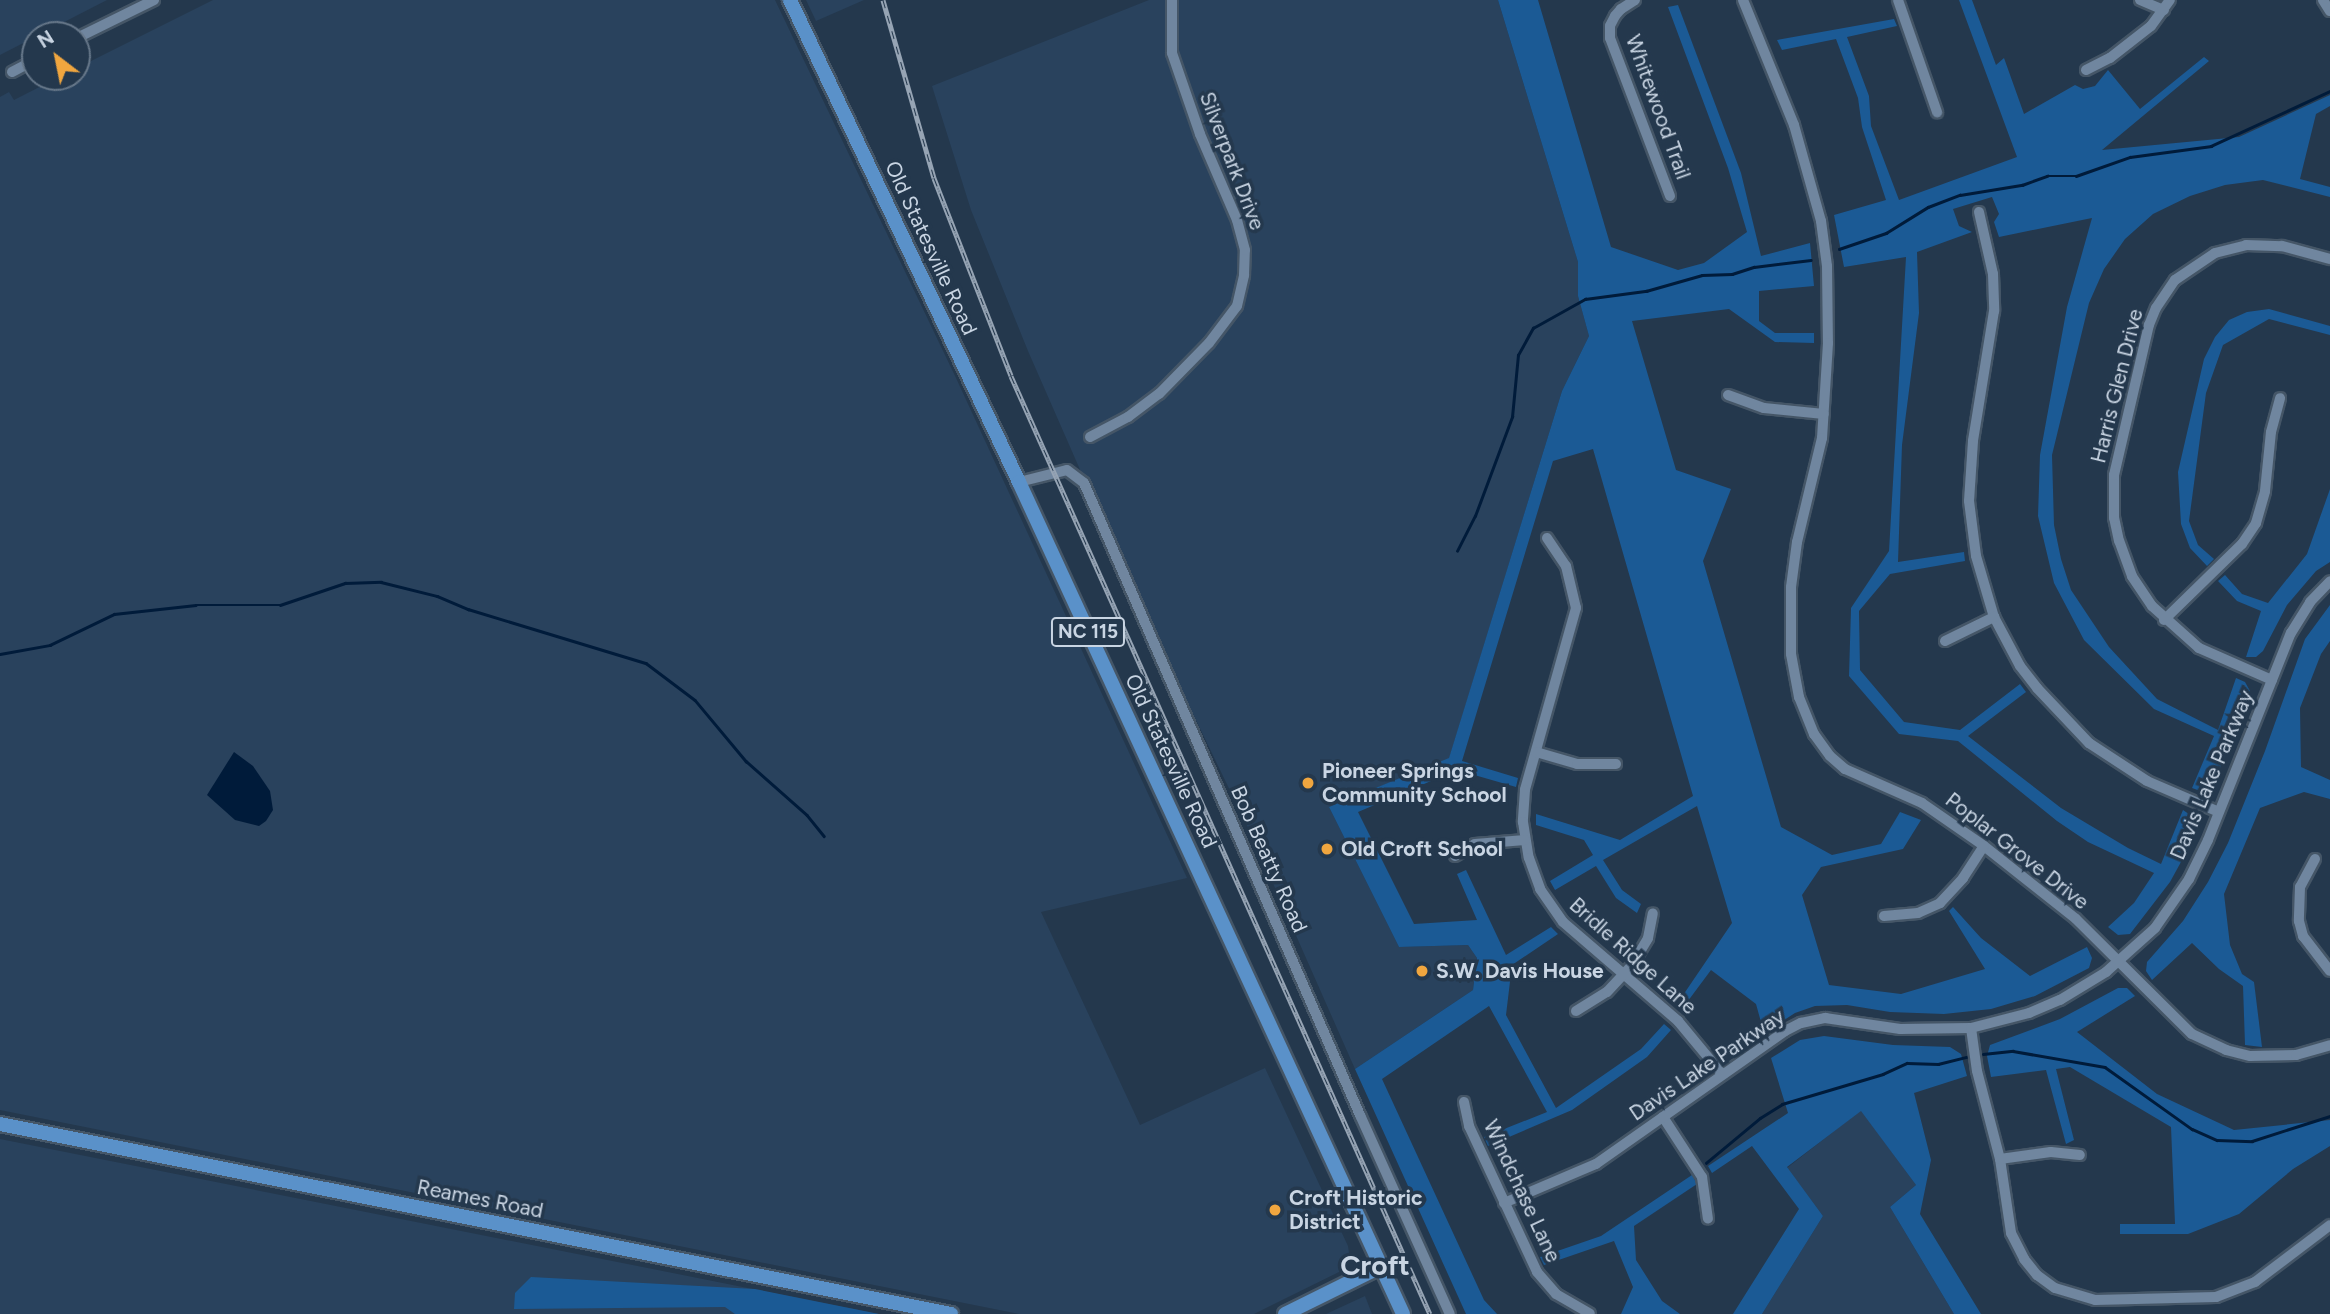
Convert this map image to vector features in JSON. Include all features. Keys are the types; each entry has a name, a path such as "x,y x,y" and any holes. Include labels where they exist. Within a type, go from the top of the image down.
{"main road":[{"name":"Old Statesville Road","path":"790,0 1019,482 1403,1314"},
{"name":"Reames Road","path":"0,1124 951,1314"},
{"path":"1285,1314 1382,1266"}],"street":[{"path":"91,31 153,0"},
{"name":"Silverpark Drive","path":"1090,437 1128,417 1158,394 1209,343 1237,306 1244,275 1245,250 1237,220 1200,134 1172,53 1171,0"},
{"name":"Whitewood Trail","path":"1635,0 1615,16 1611,26 1611,38 1670,196"},
{"name":"Poplar Grove Drive","path":"1743,0 1785,97 1821,220 1829,306 1824,414 1791,587 1791,654 1807,720 1821,745 1845,769 1922,803 1984,846 2076,919 2192,1034 2226,1050 2274,1057 2313,1052 2330,1045"},
{"path":"1898,0 1937,112"},
{"path":"2086,70 2110,58 2151,26 2167,5 2140,0"},
{"path":"2323,0 2330,11"},
{"path":"12,72 21,67"},
{"path":"1979,212 1993,274 1994,311 1973,441 1969,501 1976,556 1994,617 2015,656 2037,688 2089,743 2147,781 2219,811"},
{"name":"Harris Glen Drive","path":"2272,680 2199,648 2164,620 2142,592 2125,559 2114,518 2113,493 2119,445 2156,308 2186,269 2230,247 2263,244 2330,259"},
{"path":"1728,395 1764,408 1824,414"},
{"path":"2164,620 2242,544 2256,523 2266,491 2271,432 2280,398"},
{"name":"Bob Beatty Road","path":"1019,482 1067,470 1084,483 1344,1080 1450,1314"},
{"name":"Bridle Ridge Lane","path":"1547,538 1566,566 1576,608 1524,798 1525,840 1535,876 1550,906 1572,930 1678,1021 1722,1074"},
{"name":"Davis Lake Parkway","path":"1504,1203 1588,1168 1785,1031 1815,1019 1840,1019 1920,1030 1971,1028 2029,1013 2060,1000 2119,962 2155,928 2183,888 2219,811 2298,620 2330,581"},
{"path":"1945,641 1994,617"},
{"path":"1536,752 1577,764 1616,764"},
{"path":"1455,856 1475,844 1525,840"},
{"path":"1884,916 1918,914 1940,902 1957,886 1984,846"},
{"path":"2315,859 2300,887 2299,921 2309,946 2330,971"},
{"path":"1576,1011 1607,992 1623,974 1648,938 1653,913"},
{"path":"1971,1028 1977,1071 2000,1159 2007,1221 2024,1259 2045,1282 2078,1297 2174,1300 2223,1295 2267,1274 2330,1224"},
{"name":"Windchase Lane","path":"1464,1102 1469,1126 1536,1272 1556,1294 1590,1314"},
{"path":"1664,1117 1702,1177 1708,1219"},
{"path":"2000,1159 2052,1152 2080,1155"}],"shaded area":[{"path":"0,0 107,0 66,21 21,21 21,44 0,55"},
{"path":"213,0 775,0 956,378 1187,878 1041,912 1140,1125 1265,1068 1348,1246 1350,1260 1341,1271 1254,1314 1019,1314 0,1110 0,97 9,92 14,100 32,91 91,91 91,61"},
{"path":"806,0 864,0 816,21"},
{"path":"1149,0 1498,0 1578,262 1578,296 1589,336 1562,391 1449,759 1329,807 1399,947 1468,945 1477,958 1473,990 1355,1069 1253,838 1131,586 1028,351 971,210 932,86"},
{"path":"1498,0 1538,0 1611,247 1678,270 1704,263 1747,232 1728,168 1668,7 1678,5 1741,173 1761,256 1810,243 1814,286 1759,291 1759,321 1775,333 1814,333 1814,343 1775,342 1729,309 1632,321 1676,470 1731,489 1703,561 1781,827 1832,855 1881,844 1900,812 1921,820 1903,849 1821,867 1802,895 1829,985 1901,994 1985,969 1949,911 1953,907 1981,938 2030,976 2087,947 2092,958 2089,968 2035,996 1991,1009 1944,1014 1890,1012 1847,1005 1815,1006 1795,1013 1764,1033 1756,1004 1711,970 1682,1009 1677,1004 1732,923 1697,806 1603,860 1622,890 1641,904 1637,913 1616,898 1596,866 1555,890 1550,881 1593,855 1584,840 1536,825 1536,814 1620,840 1693,796 1593,449 1553,461 1462,761 1518,778 1516,787 1457,770 1358,812 1414,924 1477,920 1457,874 1466,870 1506,955 1551,927 1558,934 1512,965 1506,1015 1556,1108 1641,1049 1664,1024 1671,1030 1647,1057 1572,1110 1488,1146 1484,1137 1547,1112 1489,1006 1382,1079 1484,1300 1497,1314 1466,1314 1355,1069 1473,990 1477,958 1468,945 1399,947 1329,807 1449,758 1562,391 1589,336 1578,296 1578,262"},
{"path":"1959,0 1972,0 1996,65 2004,58 2024,114 2075,85 2083,89 2095,86 2108,70 2140,109 2204,57 2209,61 2102,150 2239,137 2330,95 2330,106 2316,114 2300,179 2330,187 2330,197 2263,180 2225,185 2190,196 2153,214 2125,239 2104,269 2089,303 2052,455 2054,525 2061,559 2071,590 2109,647 2157,699 2218,730 2236,678 2245,682 2250,691 2213,786 2203,792 2192,788 2214,736 2154,709 2084,640 2054,583 2038,516 2040,455 2067,307 2092,218 1999,237 1994,222 1999,214 1992,197 1953,209 1959,226 1972,232 1917,252 1919,313 1902,445 1898,562 1964,552 1965,561 1890,574 1859,611 1860,670 1904,722 1960,730 2020,684 2026,692 1968,736 2061,808 2128,848 2161,864 2183,810 2196,819 2198,831 2170,882 2130,934 2118,935 2108,927 2134,903 2154,873 2088,842 2057,821 1958,741 1899,734 1849,676 1851,608 1889,551 1906,257 1844,267 1834,215 1886,200 1862,127 1858,98 1836,39 1782,50 1777,40 1894,19 1897,26 1847,37 1869,96 1871,126 1899,200 2017,157"},
{"path":"2269,309 2330,326 2330,335 2269,319 2223,345 2206,393 2189,521 2198,545 2214,559 2207,566 2190,548 2181,524 2178,472 2204,359 2215,337 2229,320 2247,312"},
{"path":"2330,489 2330,562 2316,571 2287,605 2263,651 2256,657 2246,657 2261,611 2237,601 2218,581 2225,575 2242,594 2268,603 2307,554"},
{"path":"2330,605 2330,641 2321,654 2300,708 2301,767 2330,780 2330,799 2304,792 2260,808 2224,894 2230,945 2242,974 2254,982 2262,1047 2245,1045 2243,986 2219,969 2192,943 2152,980 2146,971 2147,962 2183,921 2208,882 2228,843 2265,751 2305,639"},
{"path":"234,752 253,766 270,791 273,810 259,826 235,820 207,795"},
{"path":"2118,988 2127,988 2135,996 2077,1032 2157,1094 2234,1130 2330,1120 2330,1146 2293,1169 2239,1214 2188,1234 2120,1234 2120,1224 2175,1224 2171,1127 2070,1067 2056,1069 2074,1140 2066,1144 2046,1070 1991,1077 1987,1056 1990,1045 2060,1019"},
{"path":"1824,1036 1893,1045 1950,1047 1961,1054 1967,1076 1914,1093 1931,1160 1920,1214 1981,1314 1954,1314 1890,1207 1916,1185 1861,1111 1787,1167 1823,1216 1762,1314 1733,1314 1799,1209 1752,1146 1712,1173 1708,1166 1788,1113 1771,1058 1800,1040"},
{"path":"1861,1110 1916,1185 1890,1207 1954,1314 1762,1314 1823,1216 1787,1168"},
{"path":"0,1139 406,1220 879,1314 0,1314"},
{"path":"1692,1175 1697,1184 1634,1226 1636,1260 1662,1301 1680,1314 1621,1314 1633,1287 1614,1241 1544,1265 1540,1257 1601,1236"},
{"path":"531,1277 755,1289 879,1314 735,1314 725,1307 514,1309 515,1293"},
{"path":"1365,1296 1372,1314 1326,1314"}],"waterway":[{"path":"1839,249 1886,233 1928,207 1960,195 2022,185 2047,176 2076,176 2130,157 2211,146 2330,91"},
{"path":"1457,551 1475,516 1512,417 1518,355 1533,328 1585,299 1646,291 1702,275 1732,274 1754,267 1811,260"},
{"path":"0,654 50,645 114,614 196,605 280,605 345,583 381,582 437,596 468,609 646,663 695,700 746,761 807,815 824,836"},
{"path":"1983,1054 2013,1051 2105,1067 2192,1129 2217,1140 2252,1141 2330,1116"},
{"path":"1706,1163 1760,1118 1782,1104 1883,1074 1907,1063 1938,1064 1967,1057"}],"railway":[{"path":"883,0 934,178 1011,376 1430,1314"}],"place":[{"name":"Pioneer Springs Community School","path":"1308,783"},
{"name":"Old Croft School","path":"1327,849"},
{"name":"S.W. Davis House","path":"1422,971"},
{"name":"Croft Historic District","path":"1275,1210"}],"district":[{"name":"Croft","path":"1375,1265"}]}
